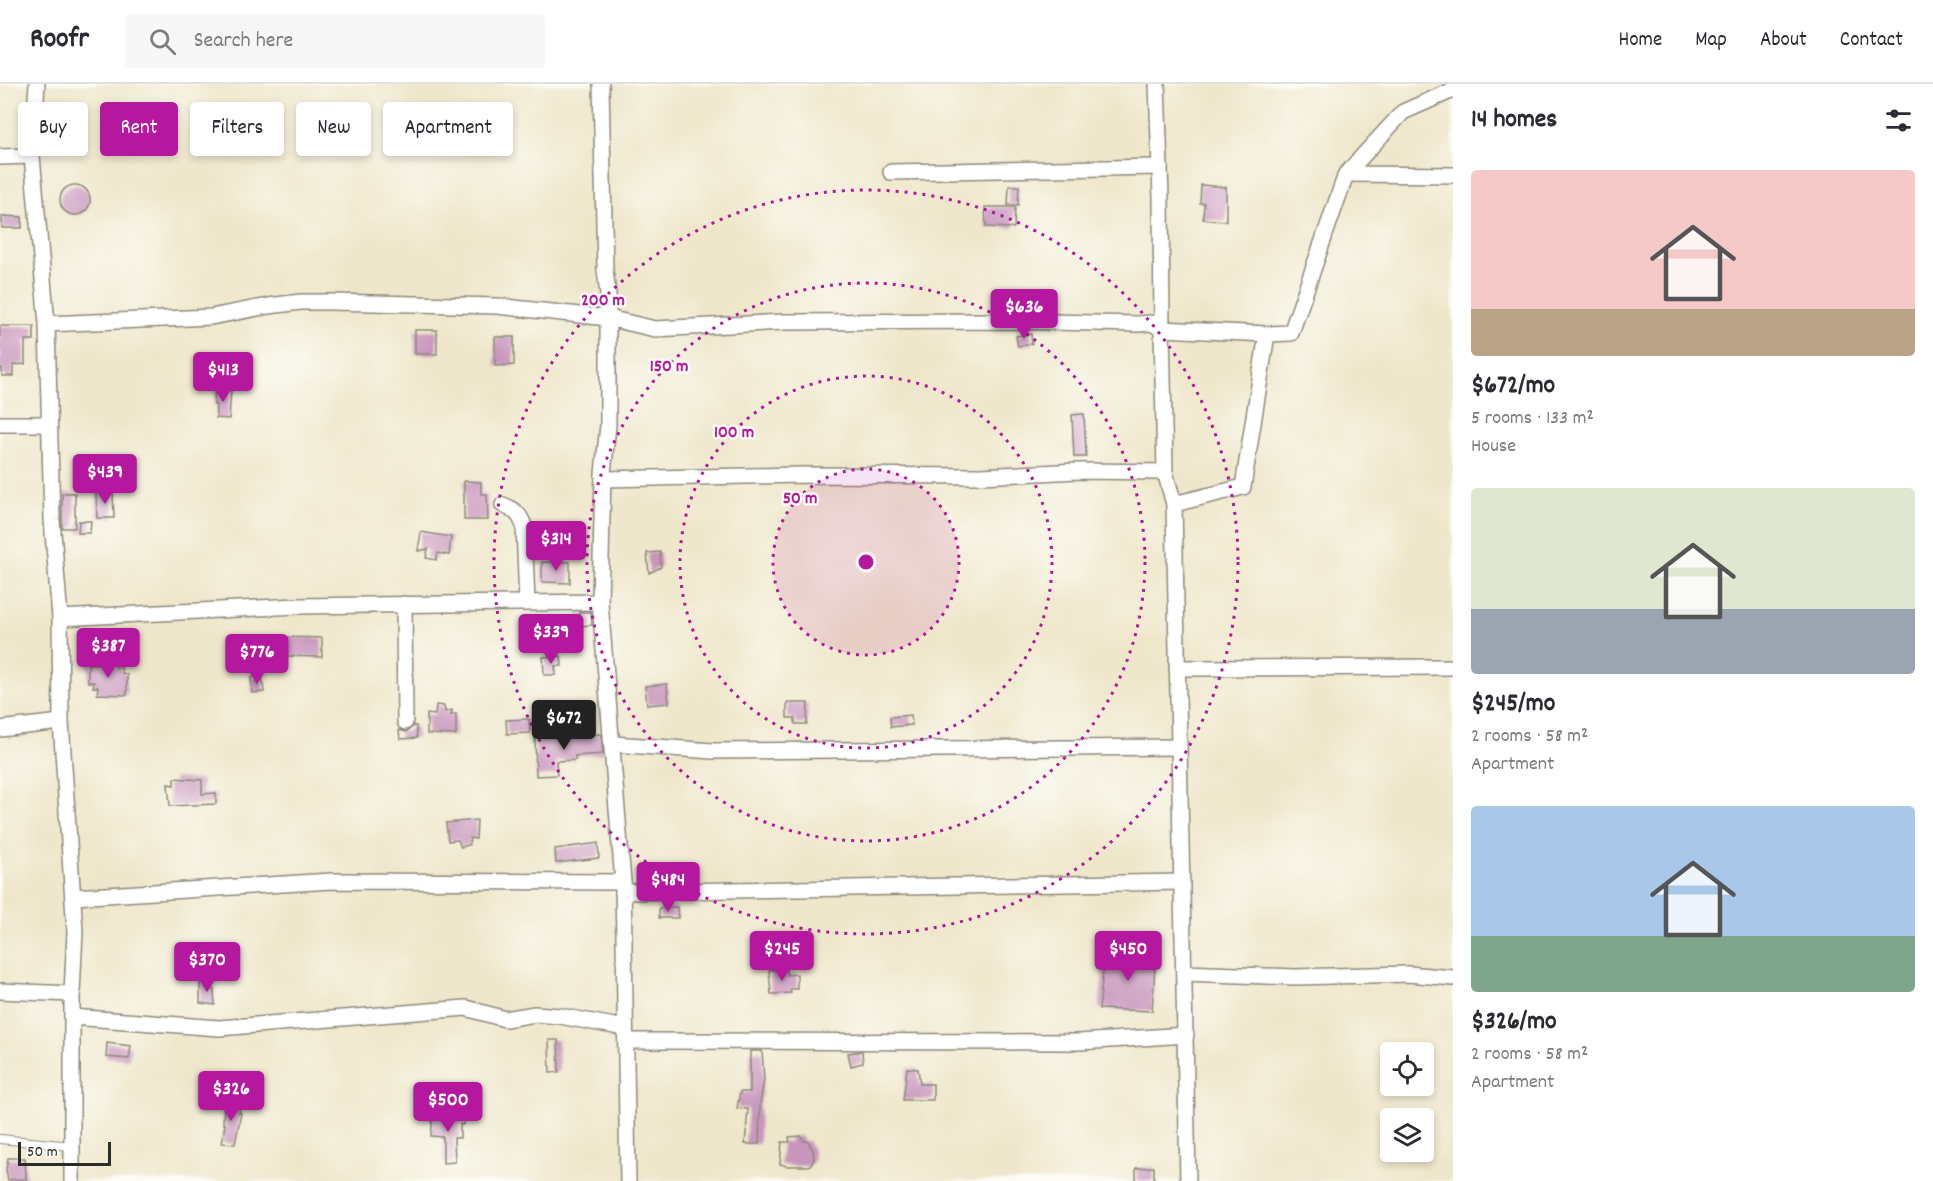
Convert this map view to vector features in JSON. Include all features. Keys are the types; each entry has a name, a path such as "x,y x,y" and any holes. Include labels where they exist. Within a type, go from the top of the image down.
{"street":[{"path":"36,102 37,84"},
{"path":"601,84 605,270 608,294 608,425 603,478 600,602 623,887 628,1181"},
{"path":"1157,84 1165,472 1174,504 1188,1181"},
{"path":"46,324 211,317 268,306 311,302 497,306 608,318 655,329 784,322 995,321 1137,324 1152,322 1162,328 1267,334 1291,333 1346,174 1403,112 1453,90"},
{"path":"0,157 32,156 46,324 51,520 60,618 61,722 75,931 72,994 72,1181"},
{"path":"891,172 1160,167"},
{"path":"1346,174 1453,175"},
{"path":"1174,504 1243,487 1267,334"},
{"path":"0,424 49,424"},
{"path":"603,478 799,475 981,476 1078,471 1165,472"},
{"path":"503,505 515,510 524,526 527,603"},
{"path":"60,618 298,606 600,602"},
{"path":"404,604 405,722"},
{"path":"1177,668 1453,667"},
{"path":"0,729 61,722"},
{"path":"613,744 713,751 1179,747"},
{"path":"73,897 331,881 623,887 1182,882"},
{"path":"1184,973 1295,977 1408,974 1453,978"},
{"path":"0,991 72,994"},
{"path":"72,1017 219,1028 466,1008 505,1018 535,1014 560,1016 625,1035 1079,1042 1186,1035"}],"lane":[{"path":"0,1139 72,1146"}],"building":[{"path":"75,185 86,189 90,200 86,211 75,215 64,211 60,200 64,189"},
{"path":"1201,185 1226,187 1226,221 1203,219 1204,203 1200,203"},
{"path":"1009,186 1019,186 1018,205 1008,205"},
{"path":"985,207 1015,207 1014,228 986,227"},
{"path":"2,216 22,217 22,228 2,228"},
{"path":"0,326 34,326 34,340 25,340 25,364 13,365 13,376 2,376"},
{"path":"415,330 437,330 437,354 415,354"},
{"path":"1031,334 1032,344 1018,346 1016,336"},
{"path":"495,337 514,337 514,365 495,366"},
{"path":"215,388 231,390 229,419 216,418"},
{"path":"1084,414 1086,457 1074,457 1072,415"},
{"path":"464,481 481,482 481,494 487,494 488,520 464,520"},
{"path":"113,491 114,518 97,518 96,492"},
{"path":"62,493 75,493 75,528 62,528"},
{"path":"79,521 91,521 90,533 78,533"},
{"path":"421,532 451,537 449,555 438,553 436,560 426,558 428,549 418,551"},
{"path":"660,552 661,567 649,573 647,553"},
{"path":"542,562 570,562 570,583 542,582"},
{"path":"579,612 591,612 592,625 579,626"},
{"path":"281,637 322,638 322,657 281,656"},
{"path":"561,656 562,666 555,666 556,675 544,675 543,657"},
{"path":"88,664 114,664 115,667 121,668 122,673 127,674 127,695 97,694 98,687 93,687 94,682 88,682"},
{"path":"262,676 264,692 252,693 251,678"},
{"path":"667,684 669,703 647,705 645,686"},
{"path":"787,703 808,703 807,724 795,724 795,718 787,718"},
{"path":"436,705 444,706 445,712 452,710 451,715 456,714 456,735 427,734 427,714 435,715"},
{"path":"911,715 912,725 891,727 890,717"},
{"path":"529,719 530,733 507,734 506,720"},
{"path":"416,726 417,738 400,739 399,730 406,732"},
{"path":"601,734 603,754 575,756 575,760 556,761 557,775 536,776 535,737 582,737 582,735"},
{"path":"174,778 202,780 202,794 216,793 216,804 170,806 168,784 174,785"},
{"path":"477,820 476,839 470,838 469,845 461,847 458,840 448,841 446,823"},
{"path":"598,843 599,858 556,863 555,849"},
{"path":"677,907 678,918 659,918 659,908"},
{"path":"1139,952 1156,952 1152,1011 1099,1009 1105,953 1139,954"},
{"path":"786,969 787,975 797,974 797,989 790,989 791,993 771,994 769,970"},
{"path":"200,981 207,983 213,981 215,1005 200,1003"},
{"path":"549,1040 558,1040 559,1072 550,1073"},
{"path":"107,1043 131,1046 129,1059 106,1057"},
{"path":"750,1051 762,1051 764,1079 760,1105 759,1144 745,1144 748,1109 737,1108 740,1092 750,1092"},
{"path":"862,1051 863,1063 851,1066 848,1053"},
{"path":"907,1068 918,1069 920,1084 933,1084 933,1100 903,1100"},
{"path":"224,1100 233,1101 233,1105 240,1105 239,1113 241,1113 235,1144 222,1143 225,1124 223,1124"},
{"path":"433,1114 464,1114 463,1125 460,1124 460,1138 454,1138 455,1162 443,1163 443,1137 431,1136"},
{"path":"801,1136 804,1141 808,1141 814,1160 809,1166 780,1164 782,1142 790,1142 789,1137"},
{"path":"8,1158 25,1158 26,1179 8,1180 6,1170"},
{"path":"1154,1167 1154,1181 1136,1181 1136,1168"}]}
